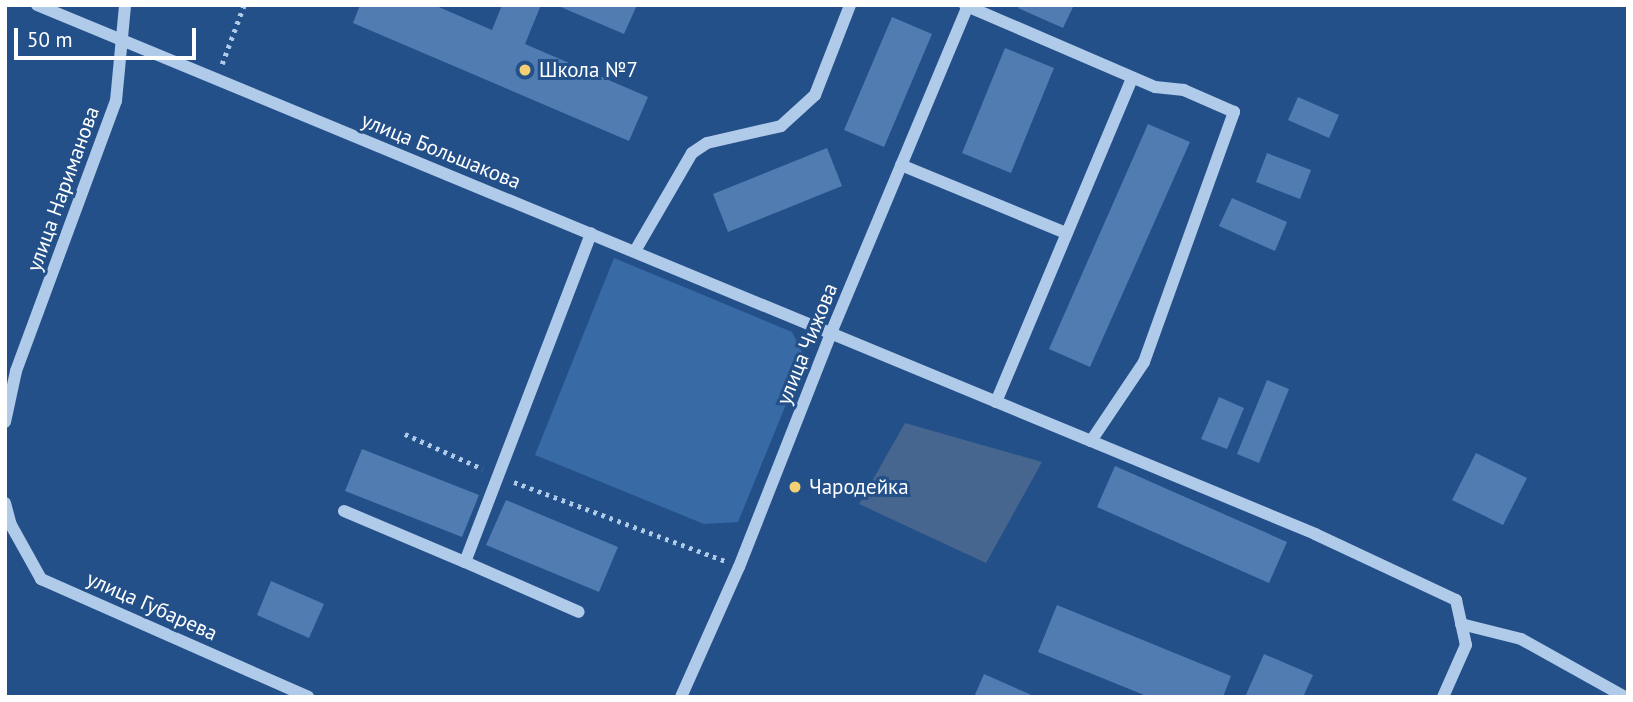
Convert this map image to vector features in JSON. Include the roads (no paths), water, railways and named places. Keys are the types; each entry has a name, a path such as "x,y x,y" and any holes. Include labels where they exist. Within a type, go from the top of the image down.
{"street":[{"name":"улица Большакова","path":"37,5 1315,534 1456,600 1461,624"},
{"name":"улица Нариманова","path":"5,422 16,371 116,101 125,5"},
{"path":"635,251 692,153 707,143 781,126 815,95 850,5"},
{"path":"967,6 1154,87 1184,90 1234,112 1144,362 1091,441"},
{"name":"улица Чижова","path":"681,697 739,566 831,333 967,6"},
{"path":"996,402 1132,78"},
{"path":"901,165 1066,233"},
{"path":"466,562 591,233"},
{"path":"5,503 8,524"},
{"path":"344,511 579,612"},
{"name":"улица Губарева","path":"8,524 41,579 308,697"},
{"path":"1443,697 1466,645 1461,624 1521,639 1625,697"}],"place":[{"name":"Школа №7","path":"525,70"},
{"name":"Чародейка","path":"795,487"}]}
